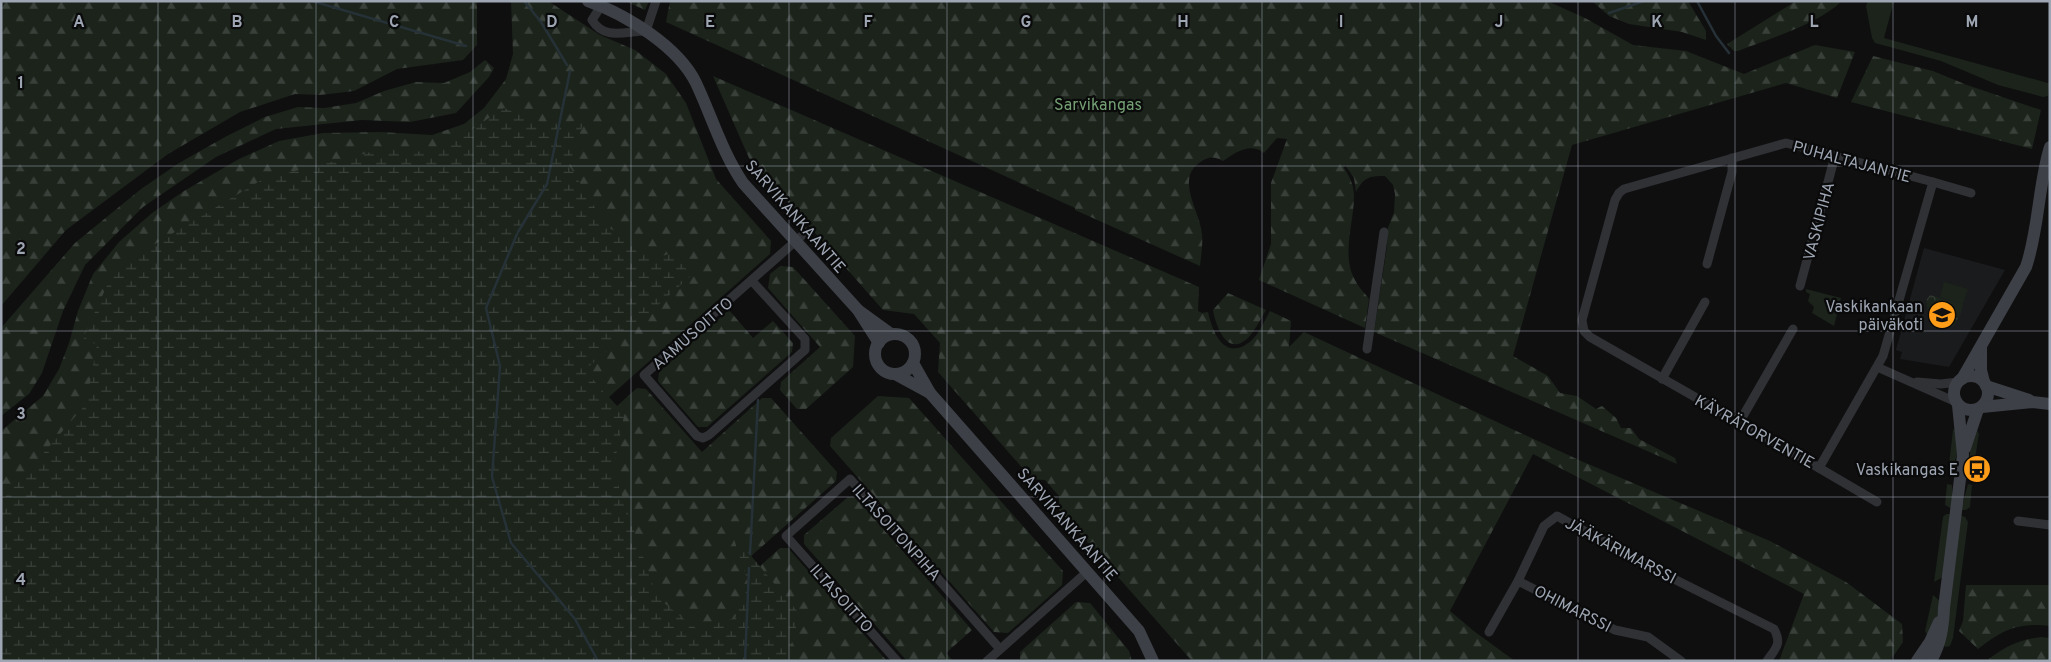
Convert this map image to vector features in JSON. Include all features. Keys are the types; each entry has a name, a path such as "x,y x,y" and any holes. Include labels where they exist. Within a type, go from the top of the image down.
{"street":[{"name":"SARVIKANKAANTIE","path":"588,1 625,17 646,31 681,60 695,81 729,162 743,183 858,310 878,343 876,349 878,363 888,373 895,374 930,393"},
{"path":"601,6 593,15 592,20 596,27 606,33 646,31 656,1"},
{"name":"PUHALTAJANTIE","path":"1590,338 1584,331 1582,320 1611,215 1619,193 1624,189 1786,143 1933,182 1883,356 1877,367"},
{"path":"1963,455 1954,390 1981,347 2026,267 2031,248 2044,165 2050,147"},
{"name":"VASKIPIHA","path":"1800,286 1835,156"},
{"path":"1706,264 1732,172 1732,158"},
{"path":"1933,182 1972,193"},
{"name":"AAMUSOITTO","path":"752,281 804,339 805,350 709,436 703,438 697,436 644,375 806,232"},
{"path":"1367,349 1384,232"},
{"path":"1662,379 1705,302"},
{"name":"SARVIKANKAANTIE","path":"858,310 891,334 906,337 912,342 915,349 913,363 930,393 1139,631 1153,661"},
{"path":"1739,423 1793,328"},
{"path":"878,343 891,334"},
{"name":"KÄYRÄTORVENTIE","path":"1590,338 1819,468 1877,367"},
{"path":"1931,661 1943,630 1944,608 1963,455 1980,408 1988,395 1981,370 1981,347"},
{"path":"895,374 906,371 913,363"},
{"path":"1877,367 1969,410 2032,402 2050,404"},
{"path":"1904,380 1941,384 1976,377 1985,384 2032,402"},
{"path":"1819,468 1877,502"},
{"name":"ILTASOITONPIHA","path":"786,536 850,479 1000,649"},
{"name":"JÄÄKÄRIMARSSI","path":"1489,632 1518,581 1544,526 1557,516 1654,569 1774,629 1778,637 1778,644 1767,661"},
{"path":"2018,521 2050,525"},
{"name":"ILTASOITTO","path":"786,536 897,661"},
{"path":"987,661 1088,571"},
{"name":"OHIMARSSI","path":"1518,581 1615,630 1648,637 1681,661"},
{"path":"1917,661 1930,642 1944,608"}],"shaded area":[{"name":"Vaskikankaan päiväkoti","path":"1924,248 2005,270 1949,367 1900,359 1902,352 1896,350"}],"green space":[{"path":"1,1 477,1 477,45 463,60 397,69 354,91 320,95 295,94 240,112 168,154 66,230 1,306"},
{"path":"511,1 548,1 600,35 635,50 666,74 686,103 716,179 771,241 770,254 609,397 617,406 637,388 646,389 702,452 762,398 771,398 837,472 836,481 750,557 759,567 780,548 788,548 887,661 1,661 1,431 43,396 59,369 78,311 93,274 119,242 152,213 184,191 239,159 279,141 323,133 380,132 432,135 464,124 484,108 506,79 513,54"},
{"path":"625,1 649,1 645,10"},
{"name":"Sarvikangas","path":"670,1 1547,1 1585,18 1633,45 1686,51 1744,74 1815,45 1855,52 1837,98 1786,83 1572,145 1513,356 1548,376 1560,393 1577,396 1596,409 1602,406 1616,418 1621,428 1631,428 1639,439 1675,458 1677,464 1374,332 1387,247 1388,228 1394,212 1395,194 1393,185 1385,176 1375,176 1364,180 1356,192 1354,178 1345,165 1344,168 1354,192 1349,239 1349,260 1356,283 1369,299 1365,328 1259,280 1271,244 1271,183 1287,139 1277,138 1264,153 1254,148 1248,148 1223,161 1208,158 1194,168 1189,186 1201,226 1202,247 1200,266 666,22"},
{"path":"1592,1 1688,1 1706,31 1706,40 1682,32 1629,24 1609,16"},
{"path":"1796,1 1842,1 1832,10 1807,24 1738,51 1734,51 1727,44"},
{"path":"1868,1 1894,1 1884,38 2048,83 2050,79 2048,96 2043,97 1998,85 1941,61 1875,43 1872,38 1866,6"},
{"path":"1873,56 1933,71 1967,85 2041,110 2032,149 1851,102"},
{"path":"485,60 494,68 489,77 456,113 410,122 362,120 276,129 216,157 143,207 85,265 63,311 42,373 29,394 1,416 1,328 75,243 141,189 179,163 265,117 298,107 324,108 356,103 384,91 416,82 444,83 470,72"},
{"path":"713,76 1199,287 1198,311 1202,313 1208,312 1213,329 1227,347 1242,347 1251,341 1270,311 1291,321 1289,347 1304,332 1581,461 1770,541 1846,582 1902,624 1903,642 1890,661 1779,661 1804,594 1533,454 1450,611 1515,661 1192,661 1059,510 1059,496 1045,480 1032,479 938,372 940,343 914,314 883,310 749,158"},
{"path":"504,108 544,123 584,121 569,165 606,226 660,257 671,253 692,275 585,370 624,416 613,470 657,597 696,629 735,618 749,585 732,533 798,612 795,636 783,661 1,661 1,502 86,404 97,345 83,338 115,268 263,179 383,149 436,153"},
{"path":"780,266 793,267 855,336 853,367 806,409 797,409 780,390 781,382 820,347 768,288 770,274"},
{"path":"1944,282 1968,289 1963,304 1940,297"},
{"path":"1806,289 1841,298 1834,326 1812,313 1814,307 1808,301 1810,294 1806,292"},
{"path":"1228,293 1266,310 1249,337 1241,343 1235,344 1224,338 1213,310"},
{"path":"1930,295 1963,304 1961,313 1953,327 1928,312 1926,301"},
{"path":"729,310 753,338 773,321 793,343 792,352 707,427 698,427 658,381 659,372"},
{"path":"878,396 909,398 1063,571 1062,585 1008,633 994,632 830,446 831,438"},
{"path":"1956,428 1958,450 1954,465 1949,464 1953,430"},
{"path":"1977,430 1979,434 1974,465 1970,465 1970,448"},
{"path":"1947,484 1952,485 1952,509 1945,505"},
{"path":"1968,484 1972,485 1970,507 1966,510 1961,510"},
{"path":"848,497 856,498 972,630 946,653 953,661 907,661 804,544 804,535"},
{"path":"1946,514 1950,514 1943,577 1934,582 1943,517"},
{"path":"1960,515 1965,517 1968,522 1953,638 1950,646 1946,647 1942,645"},
{"path":"1966,585 2050,585 2050,626 2029,625 2011,629 2003,632 1978,649 1959,631 1963,621"},
{"path":"1933,595 1940,601 1937,618 1929,638 1925,631"},
{"path":"1076,602 1090,603 1129,651 1132,661 1020,661 1020,652"},
{"path":"2041,637 2050,638 2050,661 1986,661 2012,645"}],"waterway":[{"path":"312,1 466,46"},
{"path":"524,1 541,22 567,65"},
{"path":"1609,13 1644,1"},
{"path":"1697,1 1716,36 1729,53"},
{"path":"518,232 547,184 570,71"},
{"path":"517,234 486,308 500,366 492,477 511,543 575,619 598,661"},
{"path":"750,554 758,400"},
{"path":"745,661 749,568"}],"place":[{"name":"Vaskikankaan päiväkoti","path":"1942,315"},
{"name":"Vaskikangas E","path":"1977,469"}]}
